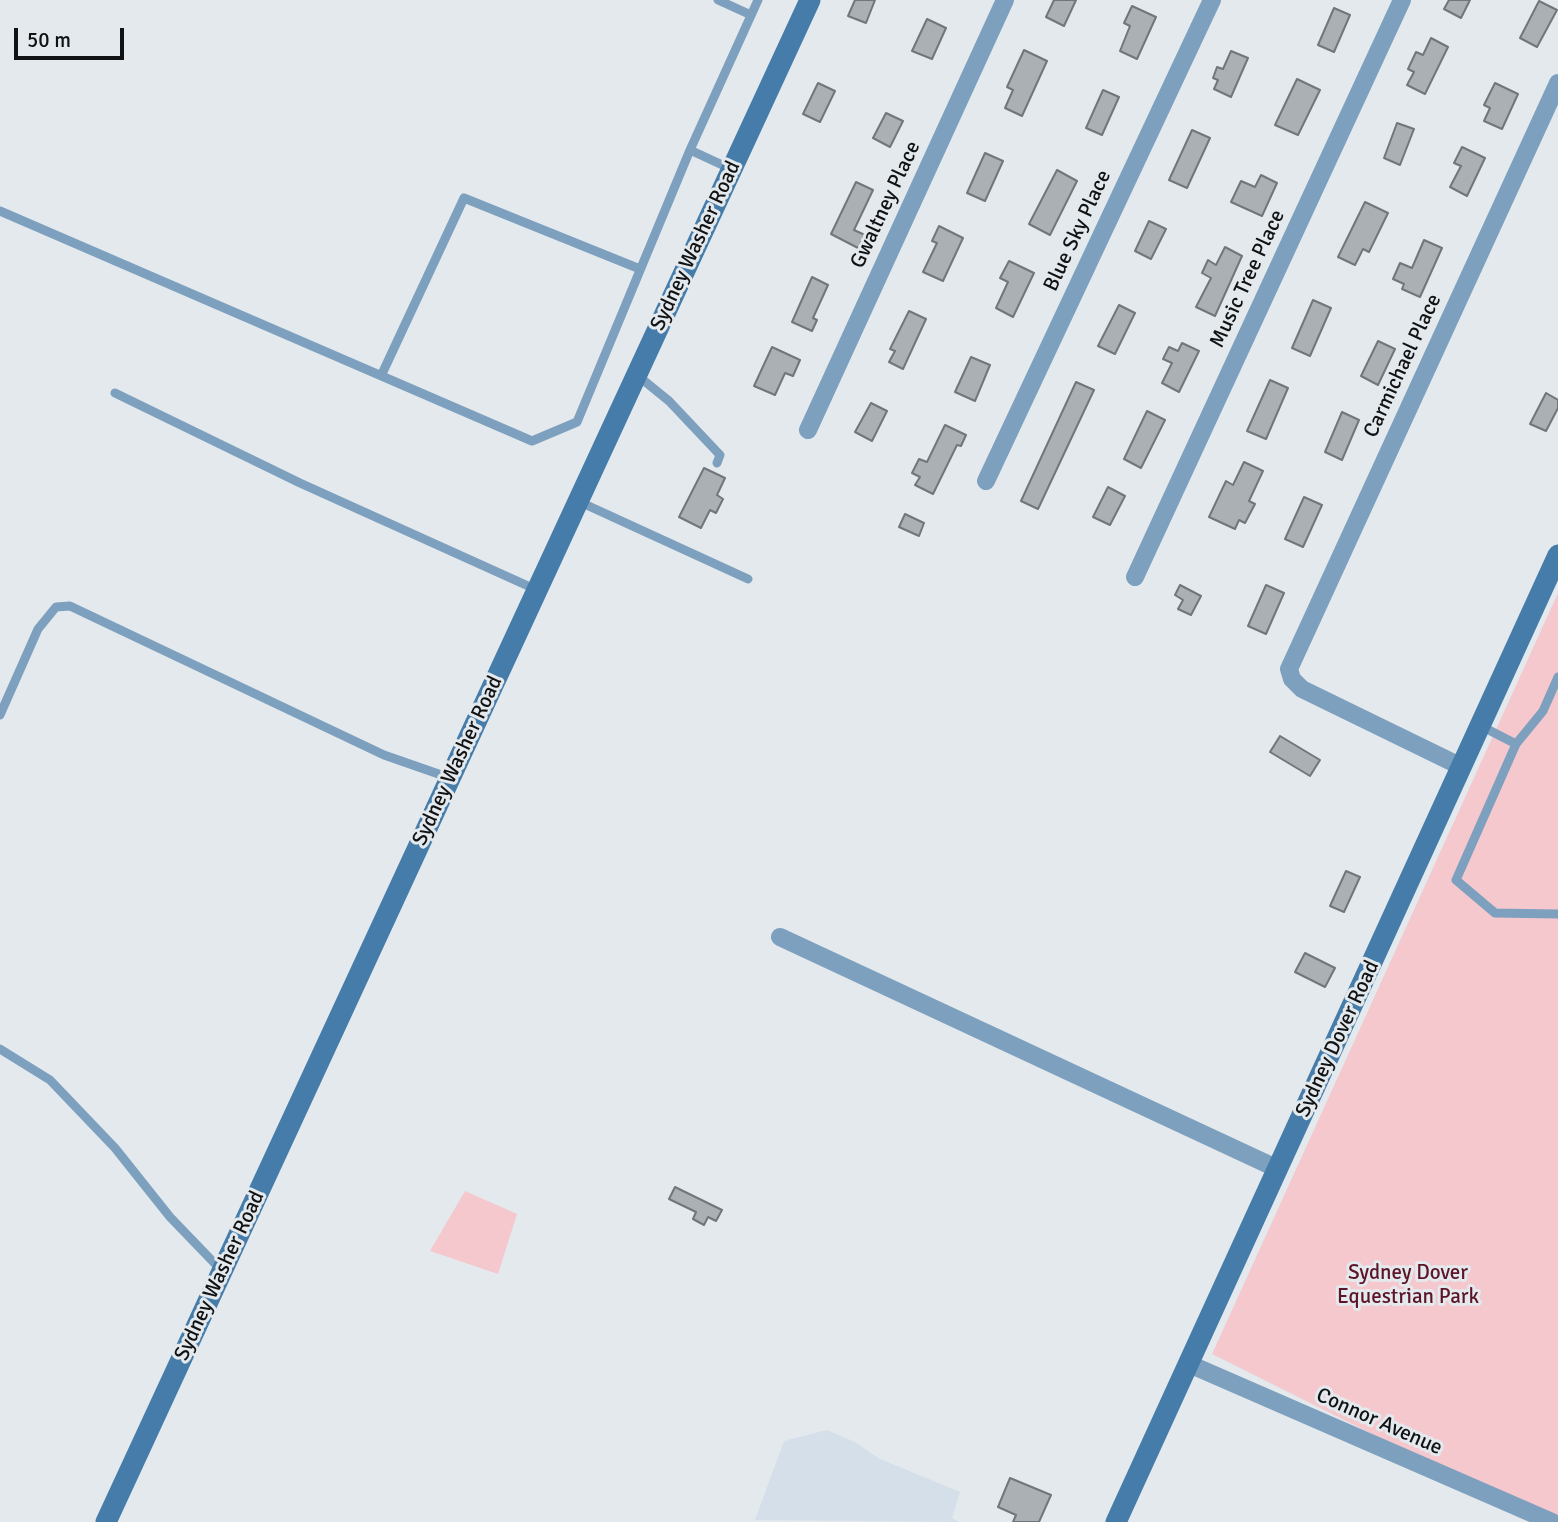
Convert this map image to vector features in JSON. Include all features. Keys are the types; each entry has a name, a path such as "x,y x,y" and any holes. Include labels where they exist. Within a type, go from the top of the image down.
{"street":[{"name":"Sydney Washer Road","path":"106,1522 810,0"},
{"name":"Gwaltney Place","path":"808,430 1005,0"},
{"name":"Blue Sky Place","path":"986,481 1212,0"},
{"name":"Music Tree Place","path":"1135,577 1402,0"},
{"name":"Carmichael Place","path":"1462,767 1302,689 1292,679 1289,669 1558,83"},
{"name":"Sydney Dover Road","path":"1116,1522 1558,555"},
{"path":"780,937 1278,1169"},
{"name":"Connor Avenue","path":"1189,1364 1552,1522"}],"lane":[{"path":"718,0 751,15"},
{"path":"0,211 533,441 577,422 690,150 758,0"},
{"path":"690,150 732,169"},
{"path":"381,376 464,198 640,269"},
{"path":"637,374 669,401 720,454 717,463"},
{"path":"116,393 300,483 537,590"},
{"path":"578,501 748,579"},
{"path":"0,715 38,629 56,607 69,606 384,754 450,778"},
{"path":"1558,677 1543,711 1516,744 1456,880 1495,913 1558,914"},
{"path":"1481,726 1516,744"},
{"path":"0,1049 50,1080 115,1148 170,1217 222,1271"}],"shaded area":[{"path":"827,1430 855,1442 878,1458 960,1492 952,1518 959,1522 755,1520 784,1441"}],"green space":[{"name":"Sydney Dover Equestrian Park","path":"1558,593 1558,1522 1548,1522 1212,1354"},
{"path":"465,1191 517,1214 498,1274 430,1251"}],"building":[{"path":"855,0 875,0 866,23 848,16"},
{"path":"1054,0 1076,0 1064,26 1046,17"},
{"path":"1449,0 1470,0 1461,18 1444,9"},
{"path":"1539,1 1557,10 1537,47 1520,38"},
{"path":"1132,6 1156,17 1137,59 1120,51 1130,26 1124,23"},
{"path":"1334,8 1350,15 1334,52 1318,45"},
{"path":"927,19 946,28 932,59 912,51"},
{"path":"1431,38 1448,47 1425,94 1407,85 1414,72 1408,69 1416,52 1423,55"},
{"path":"1024,50 1047,61 1022,116 1005,108 1013,90 1007,87"},
{"path":"1231,51 1248,58 1231,97 1214,89 1218,80 1213,78 1217,67 1223,69"},
{"path":"1297,79 1320,90 1298,135 1275,125"},
{"path":"818,83 835,91 820,122 803,114"},
{"path":"1495,83 1518,94 1502,129 1484,121 1490,108 1484,105"},
{"path":"1103,90 1119,97 1102,135 1086,128"},
{"path":"886,113 903,121 890,147 873,138"},
{"path":"1397,123 1414,129 1400,165 1384,158"},
{"path":"1192,130 1210,138 1187,188 1169,180"},
{"path":"1462,147 1485,158 1467,196 1450,187 1461,166 1454,163"},
{"path":"985,153 1003,161 985,201 967,193"},
{"path":"1057,170 1077,181 1050,235 1029,224"},
{"path":"1261,175 1277,183 1262,216 1231,202 1241,181 1255,187"},
{"path":"856,182 873,190 854,230 865,235 858,248 831,234"},
{"path":"1365,202 1388,213 1369,252 1363,249 1355,265 1338,257"},
{"path":"1149,221 1166,229 1151,259 1135,251"},
{"path":"939,226 963,238 943,281 923,272 937,243 932,241"},
{"path":"1424,240 1442,248 1420,297 1402,289 1404,284 1393,279 1400,263 1412,268"},
{"path":"1225,247 1242,256 1215,316 1196,307 1211,278 1202,273 1208,260 1216,265"},
{"path":"1009,261 1034,273 1013,317 996,308 1008,282 1000,278"},
{"path":"812,277 828,285 813,318 817,320 812,331 792,322"},
{"path":"1313,300 1331,308 1310,356 1292,348"},
{"path":"1119,305 1135,313 1115,354 1098,346"},
{"path":"909,311 926,319 903,369 889,362 895,351 890,349"},
{"path":"1378,341 1395,349 1378,385 1361,376"},
{"path":"1182,343 1199,351 1179,392 1162,383 1172,363 1163,359 1169,347 1178,351"},
{"path":"772,347 800,360 793,376 785,373 775,395 754,386"},
{"path":"971,357 990,365 975,401 955,392"},
{"path":"1270,380 1288,388 1266,439 1247,431"},
{"path":"1076,382 1094,390 1038,509 1021,501"},
{"path":"1546,393 1558,400 1558,408 1546,431 1530,424"},
{"path":"871,403 887,411 872,441 855,432"},
{"path":"1147,411 1165,420 1141,468 1124,459"},
{"path":"1342,412 1359,420 1342,460 1325,452"},
{"path":"945,425 966,435 961,446 957,445 933,494 915,485 920,477 912,473 919,459 927,462"},
{"path":"1244,462 1263,471 1249,501 1255,504 1245,523 1239,520 1235,529 1209,517 1226,481 1233,485"},
{"path":"704,468 725,478 717,495 723,499 716,513 710,510 701,528 679,517"},
{"path":"1108,487 1125,496 1110,525 1093,517"},
{"path":"1304,497 1322,505 1303,547 1285,539"},
{"path":"905,514 924,523 919,536 899,527"},
{"path":"1180,585 1201,596 1191,615 1178,609 1183,600 1175,595"},
{"path":"1266,585 1284,593 1266,634 1248,626"},
{"path":"1280,736 1320,760 1310,776 1270,752"},
{"path":"1346,871 1360,877 1344,912 1330,906"},
{"path":"1305,953 1335,968 1325,987 1295,972"},
{"path":"675,1187 722,1210 716,1221 708,1217 704,1225 693,1219 696,1212 669,1199"},
{"path":"1010,1478 1051,1495 1039,1522 1013,1522 1016,1515 998,1507"}]}
